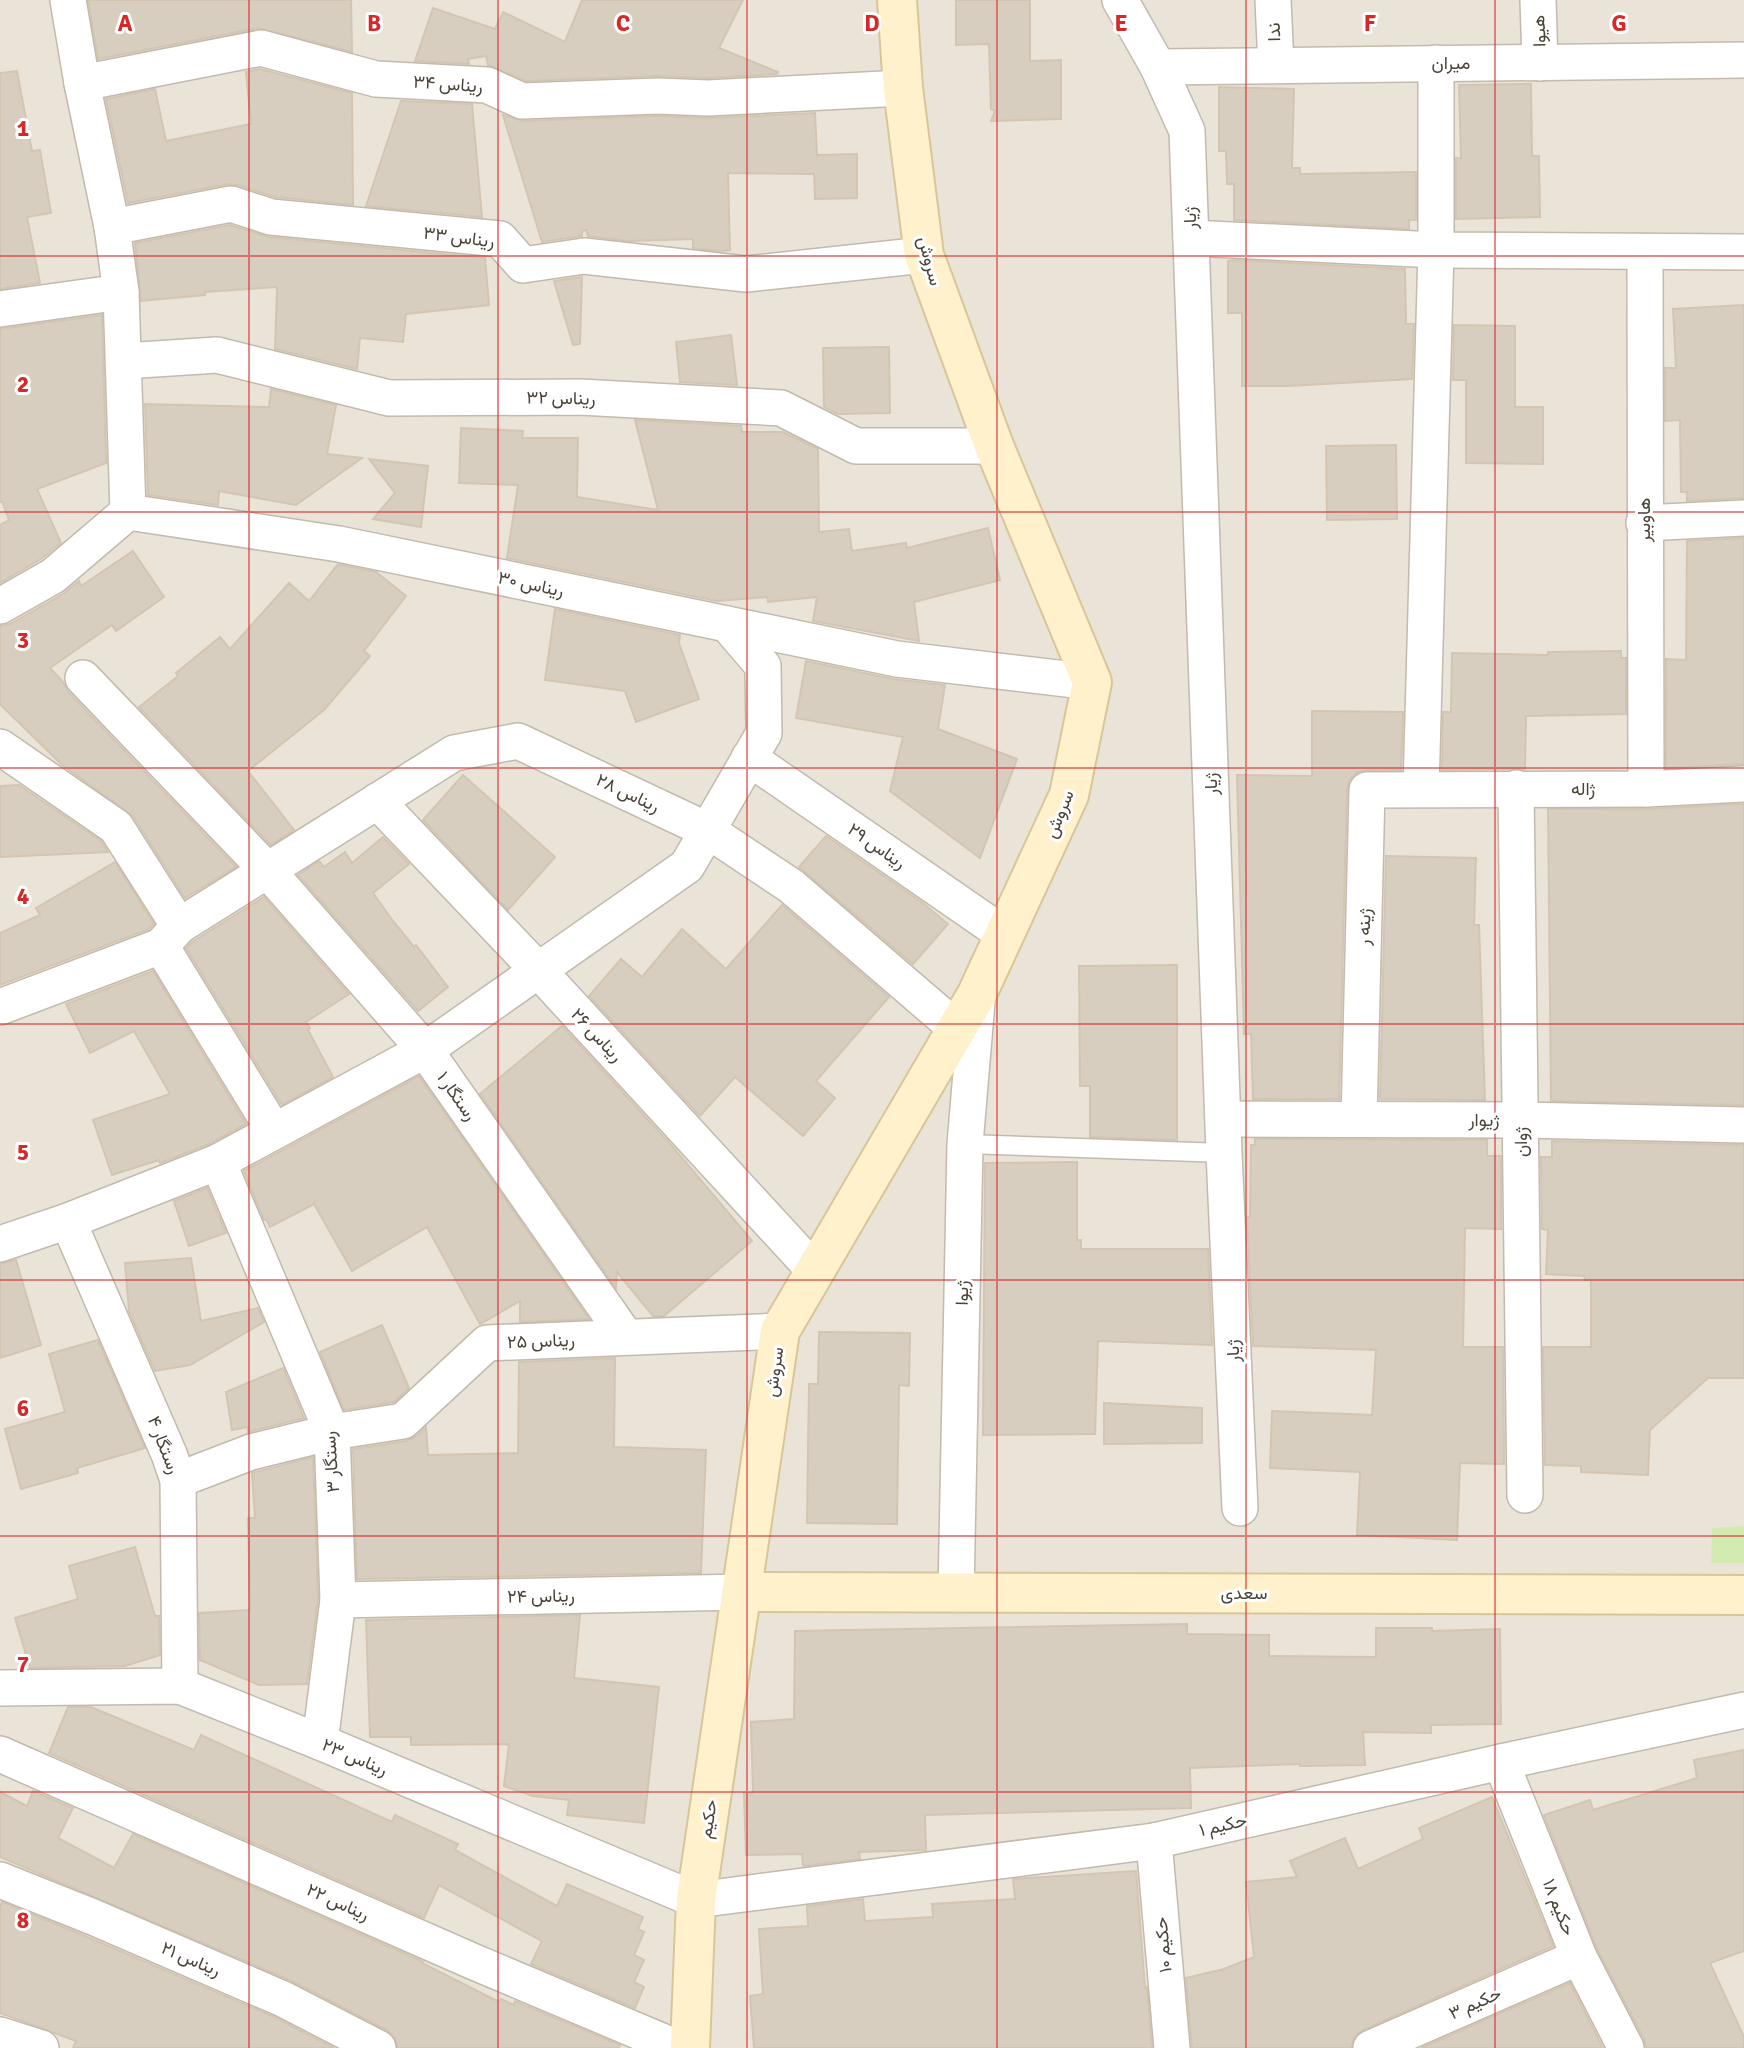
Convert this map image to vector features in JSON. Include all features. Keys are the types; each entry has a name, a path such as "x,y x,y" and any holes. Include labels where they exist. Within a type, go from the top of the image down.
{"street":[{"path":"0,607 53,576 128,512 121,292 112,227 68,0"},
{"name":"سروش","path":"743,1592 780,1331 977,994 1069,795 1092,682 993,446 924,255 902,88 897,0"},
{"name":"ژیار","path":"1120,0 1158,67 1187,131 1224,1153 1240,1508"},
{"name":"ندا","path":"1273,0 1276,65"},
{"name":"هیوا","path":"1538,0 1540,63"},
{"name":"ریناس ۳۴","path":"82,83 261,48 376,79 487,85 522,100 658,96 708,98 902,88"},
{"name":"میران","path":"1158,67 1744,60"},
{"path":"1421,789 1436,250 1436,63"},
{"name":"ریناس ۳۳","path":"112,227 232,204 271,217 500,239 523,265 584,256 746,274 924,255"},
{"path":"1191,238 1436,250 1744,252"},
{"name":"هاوبیر","path":"1645,251 1646,789"},
{"path":"0,309 121,292"},
{"name":"ریناس ۳۲","path":"124,361 217,355 389,398 580,397 781,408 856,446 993,446"},
{"name":"ریناس ۳۰","path":"128,512 339,544 897,659 1092,682"},
{"path":"1644,523 1744,518"},
{"path":"0,1244 68,1221 218,1162 425,1050 687,866 764,733 763,666 727,624"},
{"name":"رستگار ۱","path":"83,678 267,870 425,1050 626,1337"},
{"name":"ریناس ۲۸","path":"0,1007 170,936 267,870 454,753 517,741 707,830 791,886 957,1030"},
{"path":"0,747 116,827 170,936 274,1131"},
{"name":"ریناس ۲۹","path":"749,758 1005,935"},
{"name":"ژاله","path":"1421,789 1646,789 1744,784"},
{"name":"ژوان","path":"1516,788 1525,1496"},
{"name":"ژینه ر","path":"1359,1119 1367,790 1421,789"},
{"name":"ریناس ۲۶","path":"377,801 538,970 815,1271"},
{"name":"ژیوا","path":"957,1592 965,1144 977,994"},
{"name":"ژیوار","path":"1223,1118 1744,1125"},
{"name":"رستگار ۳","path":"218,1162 332,1432 338,1600 320,1742"},
{"name":"رستگار ۴","path":"68,1221 178,1479 180,1686"},
{"name":"ریناس ۲۵","path":"178,1479 251,1452 332,1432 403,1421 487,1343 780,1331"},
{"name":"سعدی","path":"743,1592 1744,1595"},
{"name":"ریناس ۲۴","path":"338,1600 743,1592"},
{"name":"حکیم","path":"690,2048 696,1900 743,1592"},
{"name":"ریناس ۲۳","path":"0,1688 180,1686 696,1900"},
{"name":"حکیم ۱","path":"696,1900 1154,1841 1744,1710"},
{"name":"ریناس ۲۲","path":"0,1754 472,1961 678,2048"},
{"name":"حکیم ۱۸","path":"1501,1762 1579,1957 1626,2048"},
{"name":"حکیم ۱۰","path":"1154,1841 1172,2048"},
{"name":"ریناس ۲۱","path":"0,1880 283,1999 378,2048"},
{"name":"حکیم ۳","path":"1371,2048 1579,1957"},
{"path":"0,2035 41,2048"}],"lane":[{"path":"965,1144 1224,1153"}],"shaded area":[{"path":"0,0 1744,0 1744,2048 0,2048"}],"green space":[{"path":"1744,1526 1744,1563 1711,1563 1712,1528"}],"building":[{"path":"88,0 351,0 352,52 258,28 98,59"},
{"path":"582,0 743,0 719,48 778,72 708,78 657,76 526,81 488,65 486,56 468,59 469,64 415,61 433,8 495,29 503,12 565,42"},
{"path":"956,0 1030,0 1030,61 1061,60 1061,119 991,121 995,111 991,109 989,44 956,45"},
{"path":"260,69 352,93 353,205 275,197 228,184 128,203 106,99 155,89 166,141 251,124 246,72"},
{"path":"17,71 32,151 40,150 51,213 27,217 40,283 0,289 0,73"},
{"path":"1531,84 1532,156 1539,156 1540,217 1456,219 1456,158 1461,158 1459,85"},
{"path":"1219,87 1294,89 1292,168 1300,168 1300,174 1416,172 1416,220 1409,220 1409,229 1234,220 1234,184 1227,184 1226,151 1219,151"},
{"path":"401,101 472,104 482,217 366,206"},
{"path":"815,113 817,155 857,154 857,198 815,199 814,174 728,173 730,250 719,251 693,248 693,239 628,241 588,236 586,230 582,231 582,236 542,242 503,115 523,121"},
{"path":"230,225 269,237 485,258 489,305 406,314 403,342 360,338 357,369 275,349 277,287 205,292 205,295 141,301 135,243"},
{"path":"1228,261 1405,269 1406,324 1414,324 1412,379 1242,386 1242,313 1228,313"},
{"path":"582,277 580,344 573,345 554,281"},
{"path":"1744,305 1744,498 1687,501 1687,492 1681,492 1680,420 1665,421 1665,368 1676,368 1673,309"},
{"path":"102,315 106,463 37,489 61,543 41,559 0,583 0,525 9,520 2,501 0,502 0,329"},
{"path":"1454,325 1515,326 1515,407 1543,407 1543,464 1466,463 1466,380 1453,380"},
{"path":"731,335 737,385 680,382 676,342"},
{"path":"889,347 890,413 838,414 824,407 823,348"},
{"path":"271,389 336,405 327,454 362,458 296,505 219,491 218,505 148,495 145,404 269,407"},
{"path":"635,420 741,426 742,432 783,432 818,449 819,532 849,529 852,551 906,543 907,548 988,528 1000,580 914,602 919,641 813,621 817,597 768,602 767,597 717,601 507,558 518,485 459,483 461,428 523,431 522,438 578,438 577,497 658,510"},
{"path":"1396,445 1397,519 1327,520 1326,446"},
{"path":"369,459 428,466 421,527 373,519 395,493"},
{"path":"1744,538 1744,764 1666,768 1666,659 1686,660 1687,541"},
{"path":"133,551 164,597 116,631 112,625 50,668 68,692 236,867 185,898 133,816 61,764 0,704 0,626 10,624 63,594 79,581 81,586"},
{"path":"338,564 376,572 406,596 364,651 370,656 324,710 248,771 294,830 271,845 139,707 220,637 230,649 289,583 309,601"},
{"path":"555,609 680,635 679,643 699,699 636,722 625,691 545,680"},
{"path":"1621,651 1621,658 1626,658 1626,714 1526,716 1525,769 1442,770 1443,712 1451,712 1452,653 1548,655 1548,652"},
{"path":"806,661 893,679 945,685 938,729 1017,759 980,858 890,791 903,737 796,718"},
{"path":"1312,711 1403,712 1401,770 1358,772 1350,779 1347,789 1339,1099 1253,1099 1251,1034 1244,1034 1237,775 1312,776"},
{"path":"463,775 555,857 508,910 423,820"},
{"path":"19,785 101,841 108,852 0,857 0,786"},
{"path":"1744,804 1744,1105 1551,1101 1548,809 1646,809"},
{"path":"826,836 923,903 948,924 913,964 799,867"},
{"path":"383,837 409,864 373,893 448,987 418,1011 298,875 319,861 324,867 345,852 352,863"},
{"path":"1386,856 1476,858 1474,925 1479,925 1485,1100 1380,1099"},
{"path":"115,862 154,924 149,929 0,985 0,933 40,915 36,908"},
{"path":"264,897 349,994 306,1022 333,1077 282,1105 186,948"},
{"path":"782,905 889,997 816,1081 835,1098 803,1136 735,1077 700,1116 589,996 621,959 642,977 682,929 726,969"},
{"path":"1177,965 1177,1140 1090,1137 1090,1086 1080,1086 1079,966"},
{"path":"153,971 246,1124 209,1144 160,1163 159,1160 112,1175 93,1120 170,1094 134,1031 90,1053 66,1004"},
{"path":"562,1026 673,1147 752,1241 664,1316 653,1316 617,1272 616,1288 480,1094"},
{"path":"419,1076 589,1319 520,1322 520,1301 480,1324 427,1227 352,1271 314,1204 270,1227 266,1219 264,1220 244,1171"},
{"path":"1255,1139 1487,1140 1487,1156 1501,1156 1501,1229 1465,1228 1463,1347 1503,1347 1504,1464 1460,1463 1457,1540 1357,1535 1360,1472 1270,1468 1272,1411 1372,1415 1376,1350 1253,1346 1247,1217 1250,1217 1251,1145 1255,1145"},
{"path":"1552,1141 1744,1145 1744,1378 1708,1378 1650,1430 1648,1475 1581,1472 1581,1466 1545,1465 1543,1347 1591,1347 1591,1280 1585,1280 1584,1276 1546,1274 1548,1230 1542,1229 1541,1157 1552,1157"},
{"path":"1077,1162 1077,1240 1081,1240 1081,1249 1208,1249 1212,1345 1098,1341 1095,1434 983,1435 985,1163"},
{"path":"207,1188 226,1233 189,1246 174,1201"},
{"path":"191,1258 201,1321 258,1308 264,1322 190,1365 155,1371 129,1311 125,1263"},
{"path":"16,1260 41,1345 0,1358 0,1264"},
{"path":"382,1325 409,1388 394,1402 344,1410 320,1352"},
{"path":"819,1332 910,1333 909,1386 899,1385 897,1524 807,1523 809,1384 818,1384"},
{"path":"98,1340 145,1448 77,1468 78,1473 21,1489 5,1429 65,1412 49,1354"},
{"path":"615,1358 614,1447 706,1450 701,1573 357,1579 353,1449 406,1441 417,1436 426,1427 428,1455 518,1453 519,1362"},
{"path":"283,1368 304,1418 248,1432 248,1427 232,1430 226,1392"},
{"path":"1104,1403 1202,1408 1202,1443 1104,1444"},
{"path":"313,1457 318,1599 307,1684 259,1685 200,1660 199,1613 250,1610 248,1518 255,1518 252,1473"},
{"path":"135,1547 155,1616 159,1616 160,1655 125,1666 30,1668 15,1618 78,1599 69,1566"},
{"path":"580,1615 574,1678 659,1687 644,1823 567,1815 569,1800 533,1796 504,1786 509,1744 411,1745 411,1737 370,1737 366,1620"},
{"path":"1187,1624 1187,1634 1269,1635 1269,1656 1376,1657 1376,1628 1432,1628 1432,1631 1500,1629 1501,1724 1431,1725 1431,1733 1363,1732 1365,1765 1300,1764 1190,1768 1191,1808 925,1815 926,1850 859,1852 860,1859 803,1866 802,1854 746,1855 744,1793 753,1793 751,1722 794,1719 795,1631"},
{"path":"68,1707 91,1707 194,1750 201,1735 392,1822 395,1815 458,1844 455,1850 557,1906 567,1884 643,1917 638,1929 644,1932 634,1955 644,1960 634,1982 644,1987 635,2008 531,1964 542,1941 439,1885 424,1918 49,1753"},
{"path":"1744,1750 1744,1951 1710,1963 1744,2037 1744,2048 1646,2048 1644,2039 1597,1949 1544,1815 1590,1800 1593,1810 1697,1778 1694,1760"},
{"path":"33,1791 73,1808 58,1838 114,1868 133,1834 419,1960 499,2002 501,1999 514,2005 515,2001 620,2045 619,2048 398,2048 395,2038 387,2030 292,1981 0,1857 0,1792 27,1806"},
{"path":"1492,1797 1553,1946 1363,2030 1354,2037 1351,2048 1192,2048 1186,1978 1224,1969 1254,1957 1246,1882 1297,1877 1290,1861 1345,1838 1358,1869 1423,1839 1419,1828"},
{"path":"1136,1871 1152,2048 754,2048 750,1996 763,1994 759,1929 808,1926 807,1906 863,1899 865,1921 933,1917 932,1904 1015,1899 1013,1879"},
{"path":"2,1902 274,2017 334,2048 73,2048 76,2041 0,2013"},
{"path":"1570,1983 1603,2048 1421,2048"}]}
